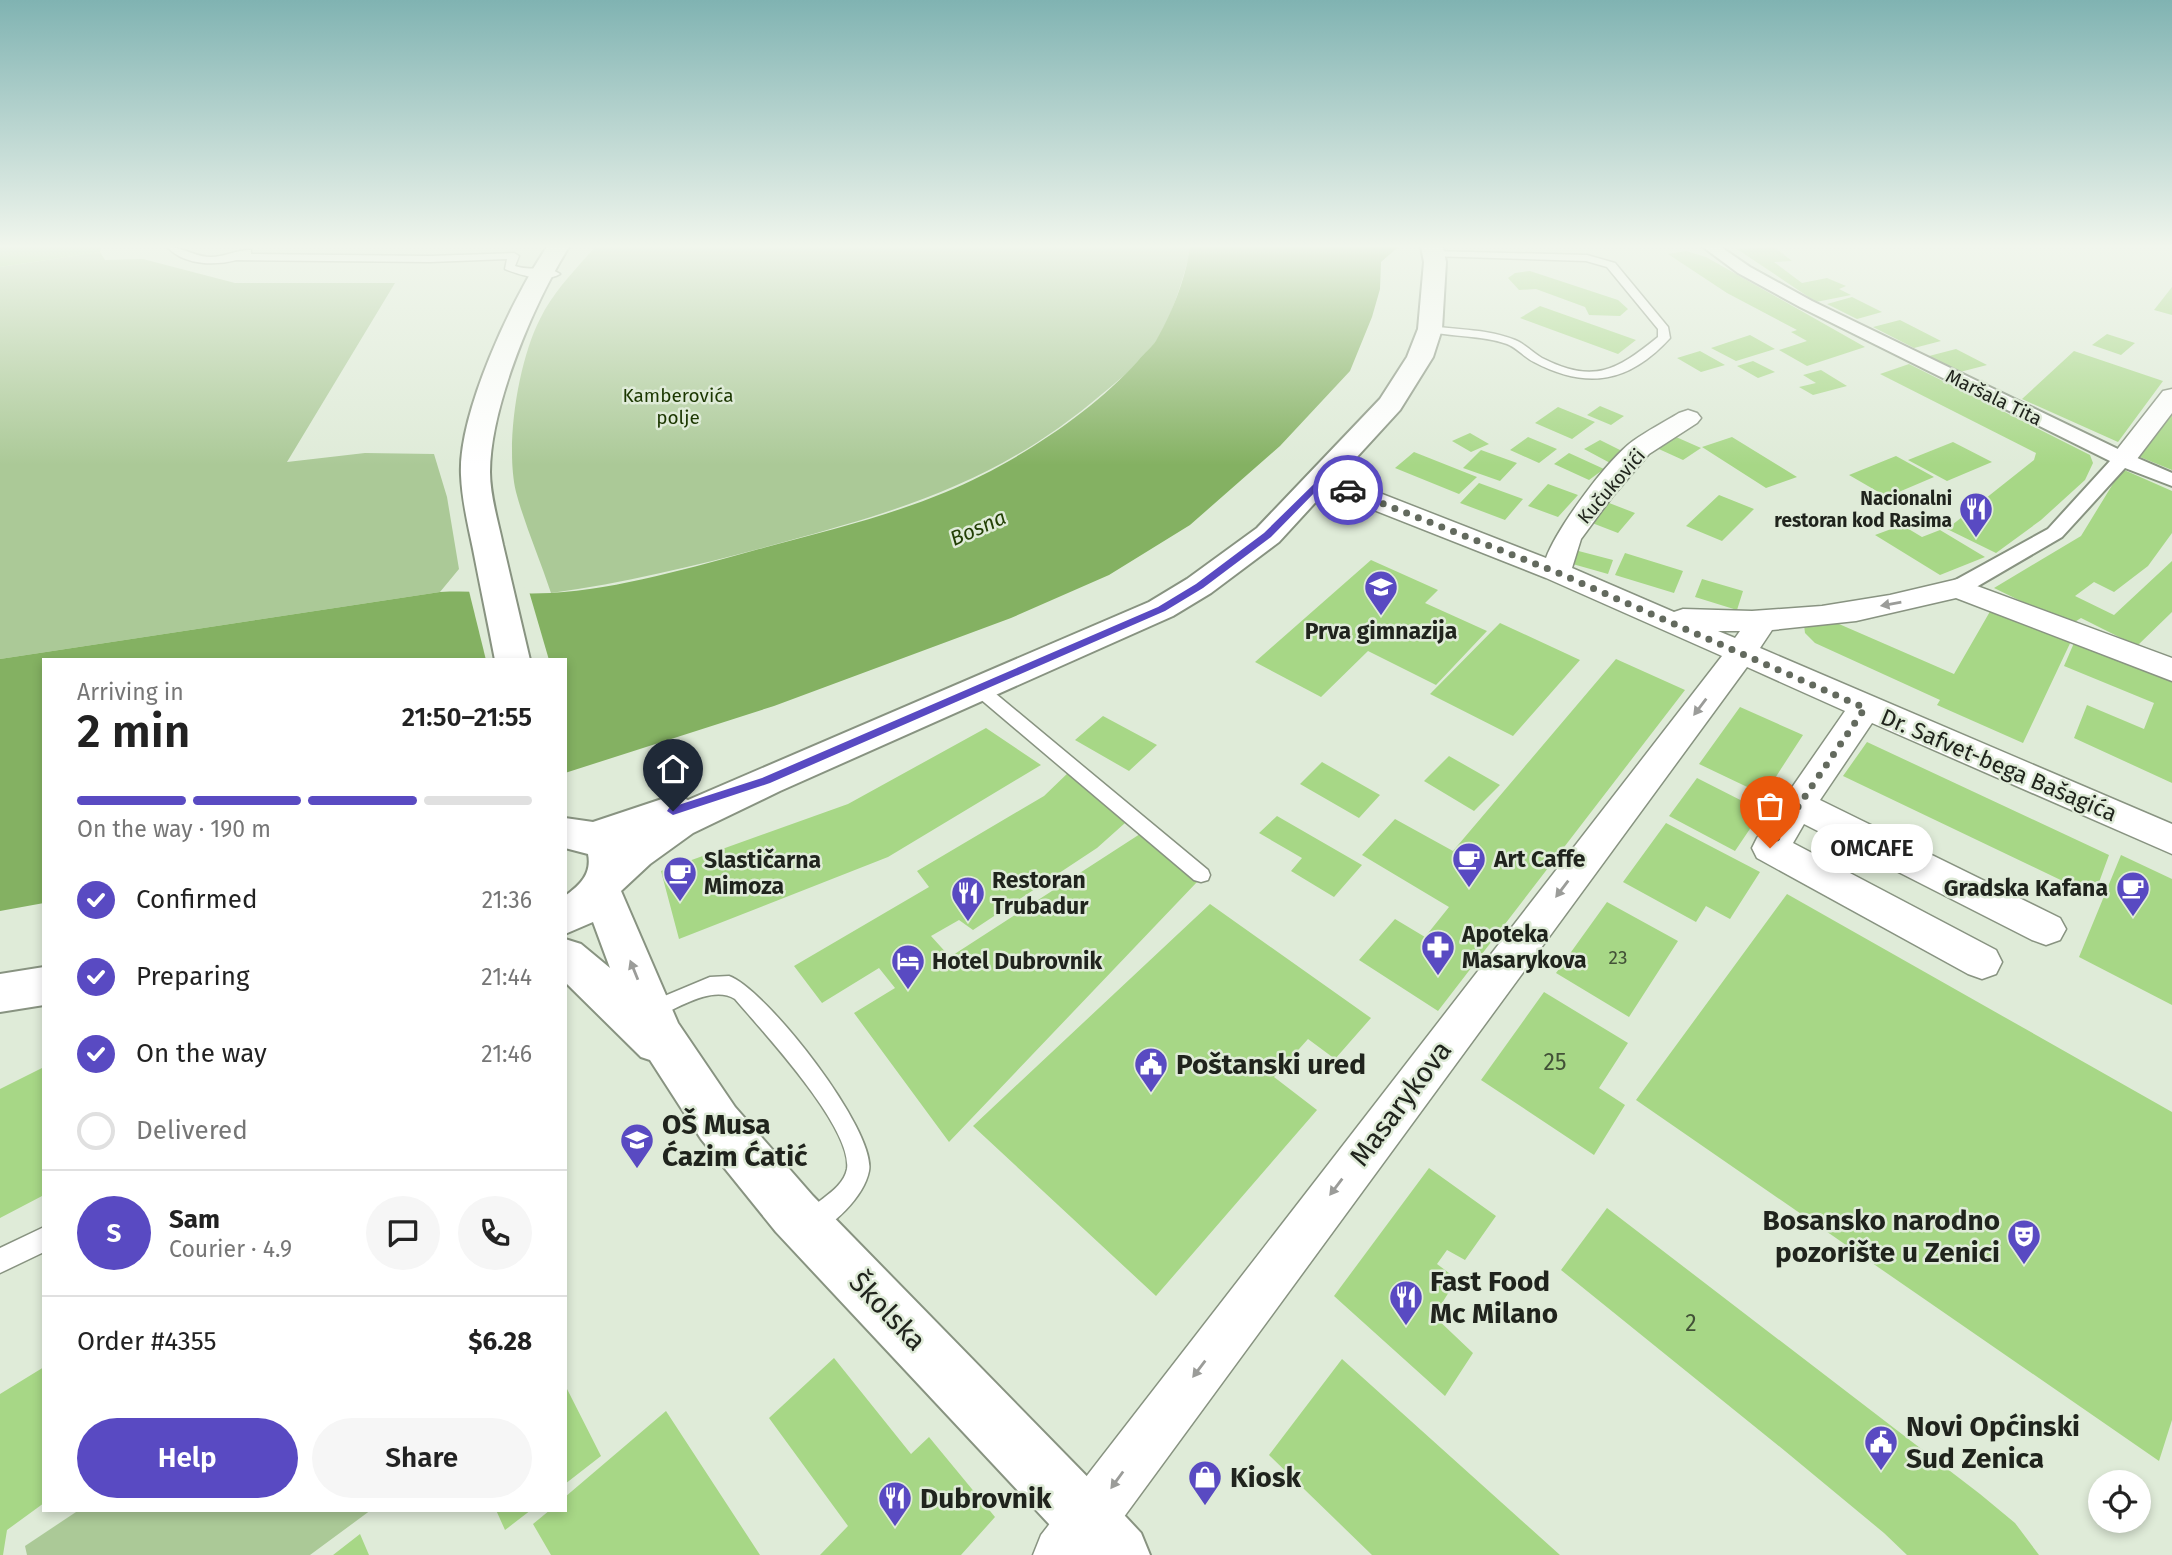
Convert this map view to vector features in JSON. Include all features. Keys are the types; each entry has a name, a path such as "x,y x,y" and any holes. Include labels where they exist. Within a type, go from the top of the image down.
{"street":[{"path":"513,658 478,501 475,473 479,432 518,320"},
{"path":"567,916 590,903 636,853 679,822 766,780 1161,609 1199,586 1268,535 1390,404 1420,357 1432,320"},
{"name":"Maršala Tita","path":"1838,320 2172,480"},
{"path":"1751,637 1833,615 1925,598 1958,588 2055,533 2125,456 2172,396"},
{"name":"Kučukovići","path":"1556,572 1567,539 1602,491 1640,448 1688,418"},
{"name":"Dr. Safvet-bega Bašagića","path":"1322,480 1556,572 1659,617 1751,637 1865,708 2172,840"},
{"path":"1958,588 2172,670"},
{"name":"Masarykova","path":"1089,1543 1751,637"},
{"path":"1865,708 1770,848 1982,962"},
{"path":"574,833 766,780"},
{"path":"1798,805 2046,929"},
{"name":"Školska","path":"574,833 609,855 605,885 660,1033 731,1139 807,1228 1089,1543"},
{"name":"Školska","path":"567,958 660,1033"},
{"path":"0,993 42,986"}],"lane":[{"path":"1430,329 1513,343 1534,358 1563,370 1595,377 1609,377 1639,359 1664,338 1664,329 1656,320"},
{"path":"978,688 1201,875"},
{"path":"660,1033 710,986 729,985 742,993 834,1103 857,1153 859,1167 853,1182 807,1228"},
{"path":"0,1261 42,1240"}],"green space":[{"path":"0,320 373,320 287,462 365,453 434,454 447,497 459,569 440,592 0,659"},
{"name":"Kamberovića polje","path":"540,320 1168,320 1146,354 1125,375 1064,424 1027,449 952,488 872,517 755,550 668,571 551,593 516,492 513,473 516,404 532,337"},
{"path":"76,1512 368,1512 310,1555 27,1555 25,1546"}],"water":[{"name":"Bosna","path":"1167,320 1371,320 1350,371 1280,446 1190,525 1109,575 1011,618 774,706 567,772 567,658 42,658 42,903 0,911 0,659 440,592 537,593 603,587 682,570 830,530 946,492 1023,452 1097,400 1154,343"}],"pier":[{"path":"468,587 528,588 548,658 486,658"}],"building":[{"path":"1524,320 1578,320 1636,340 1618,354"},
{"path":"1777,320 1817,320 1865,347 1807,366 1779,350 1807,341 1791,332 1797,330"},
{"path":"1900,320 1941,341 1914,348 1873,327"},
{"path":"2107,334 2135,343 2121,355 2092,345"},
{"path":"1750,335 1775,349 1736,361 1711,348"},
{"path":"1956,349 1987,365 1960,372 1929,356"},
{"path":"1700,351 1725,365 1701,372 1677,358"},
{"path":"2074,351 2163,381 2118,442 2022,399"},
{"path":"1753,361 1775,372 1758,378 1737,366"},
{"path":"1909,364 2090,455 2093,463 2085,480 2041,520 1996,553 1947,529 2034,460 2036,453 1880,374"},
{"path":"1821,370 1847,386 1813,395 1799,387 1816,383 1803,375"},
{"path":"1600,406 1624,416 1611,425 1587,415"},
{"path":"1558,407 1595,422 1572,439 1535,423"},
{"path":"2172,414 2172,470 2140,457"},
{"path":"1470,433 1489,444 1471,452 1452,441"},
{"path":"1667,433 1701,448 1683,460 1650,445"},
{"path":"1528,437 1557,449 1539,463 1510,450"},
{"path":"1732,437 1797,477 1766,488 1702,447"},
{"path":"1600,440 1628,454 1612,464 1584,449"},
{"path":"1953,442 1992,462 1947,481 1908,460"},
{"path":"1481,450 1517,463 1500,481 1463,468"},
{"path":"1414,452 1477,477 1459,494 1395,468"},
{"path":"1569,453 1604,469 1589,480 1554,464"},
{"path":"1896,456 1934,477 1887,497 1849,475"},
{"path":"2122,469 2172,491 2172,533 2148,566 2114,592 2094,582 2075,596 2114,615 2172,561 2172,612 2137,646 2081,618 2070,625 1994,588 2081,536"},
{"path":"1479,483 1523,499 1505,520 1460,503"},
{"path":"1548,484 1578,495 1558,517 1528,506"},
{"path":"1719,495 1754,509 1722,541 1686,526"},
{"path":"1604,501 1635,513 1618,533 1587,521"},
{"path":"1902,525 1922,537 1940,530 1985,557 1940,575 1875,535"},
{"path":"1567,548 1613,560 1608,574 1562,561"},
{"path":"1625,553 1683,571 1674,593 1615,575"},
{"name":"Prva gimnazija","path":"1371,560 1438,590 1425,603 1487,631 1436,685 1368,651 1321,697 1255,662"},
{"path":"1702,579 1743,591 1737,610 1695,597"},
{"path":"1992,608 2073,637 2023,743 1937,705 1940,700 1815,643 1805,633 1804,625 1822,620 1839,624 1954,674"},
{"path":"1500,623 1580,660 1513,736 1430,694"},
{"path":"2074,643 2172,680 2172,783 2074,738 2087,705 2144,729 2154,703 2064,666"},
{"path":"1616,659 1685,690 1438,1011 1359,960 1395,919 1425,937 1449,907 1362,855 1395,819 1453,851"},
{"path":"1740,707 1803,735 1764,795 1699,764"},
{"path":"1103,716 1157,745 1129,771 1075,740"},
{"path":"986,728 1041,765 888,857 679,939 661,871 848,804"},
{"path":"1867,742 2109,855 2094,896 1843,776"},
{"path":"1449,756 1500,785 1474,811 1424,781"},
{"path":"1322,762 1380,795 1359,818 1300,784"},
{"path":"1070,771 1125,823 1097,848 973,930 959,920 931,936 950,957 1140,834 1197,882 949,1142 854,1013 895,988 879,968 822,1003 794,966 929,887 917,871 1044,796"},
{"path":"1697,778 1762,811 1735,851 1669,816"},
{"path":"1277,816 1362,865 1334,897 1291,871 1302,858 1259,833"},
{"path":"1666,823 1760,872 1730,919 1706,906 1696,922 1623,882"},
{"name":"Gradska Kafana","path":"2121,855 2172,879 2172,1005 2079,957"},
{"name":"Bosansko narodno pozorište u Zenici","path":"1787,894 2172,1112 2172,1420 2159,1461 1636,1100"},
{"path":"1607,902 1678,941 1629,1017 1556,973"},
{"name":"Poštanski ured","path":"1210,904 1371,1018 1335,1059 1308,1039 1274,1077 1317,1110 1156,1296 973,1126"},
{"path":"1544,992 1628,1043 1599,1088 1625,1105 1594,1155 1481,1080"},
{"path":"42,1068 42,1196 0,1218 0,1089"},
{"path":"1429,1168 1496,1216 1465,1260 1447,1250 1437,1264 1457,1279 1434,1316 1473,1353 1445,1396 1334,1296"},
{"path":"1607,1208 1980,1494 2015,1523 2039,1555 1907,1555 1785,1451 1561,1270"},
{"path":"834,1358 911,1454 929,1437 995,1517 961,1555 820,1555 848,1526 769,1418"},
{"path":"1342,1359 1560,1555 1372,1555 1269,1455"},
{"path":"42,1368 42,1504 7,1530 3,1555 0,1555 0,1394"},
{"path":"567,1389 601,1456 567,1482"},
{"path":"666,1411 760,1555 551,1555 533,1524 548,1512 567,1512 567,1495"},
{"path":"497,1512 528,1512 505,1530"},
{"path":"360,1534 369,1555 333,1555"}],"way so far":[{"path":"1348,490 1556,572 1865,708 1770,848"}],"place":[{"name":"Nacionalni restoran kod Rasima","path":"1976,539"},
{"name":"Prva gimnazija","path":"1381,617"},
{"name":"OMCAFE","path":"1770,848"},
{"name":"Art Caffe","path":"1469,889"},
{"name":"Slastičarna Mimoza","path":"680,903"},
{"name":"Gradska Kafana","path":"2133,918"},
{"name":"Restoran Trubadur","path":"968,923"},
{"name":"Apoteka Masarykova","path":"1438,977"},
{"name":"Hotel Dubrovnik","path":"908,991"},
{"name":"Poštanski ured","path":"1151,1094"},
{"name":"OŠ Musa Ćazim Ćatić","path":"637,1170"},
{"name":"Bosansko narodno pozorište u Zenici","path":"2024,1266"},
{"name":"Fast Food Mc Milano","path":"1406,1327"},
{"name":"Novi Općinski Sud Zenica","path":"1881,1472"},
{"name":"Kiosk","path":"1205,1507"},
{"name":"Dubrovnik","path":"895,1528"}],"route":[{"path":"673,811 766,780 1161,609 1199,586 1268,535 1322,480 1348,490"}]}
